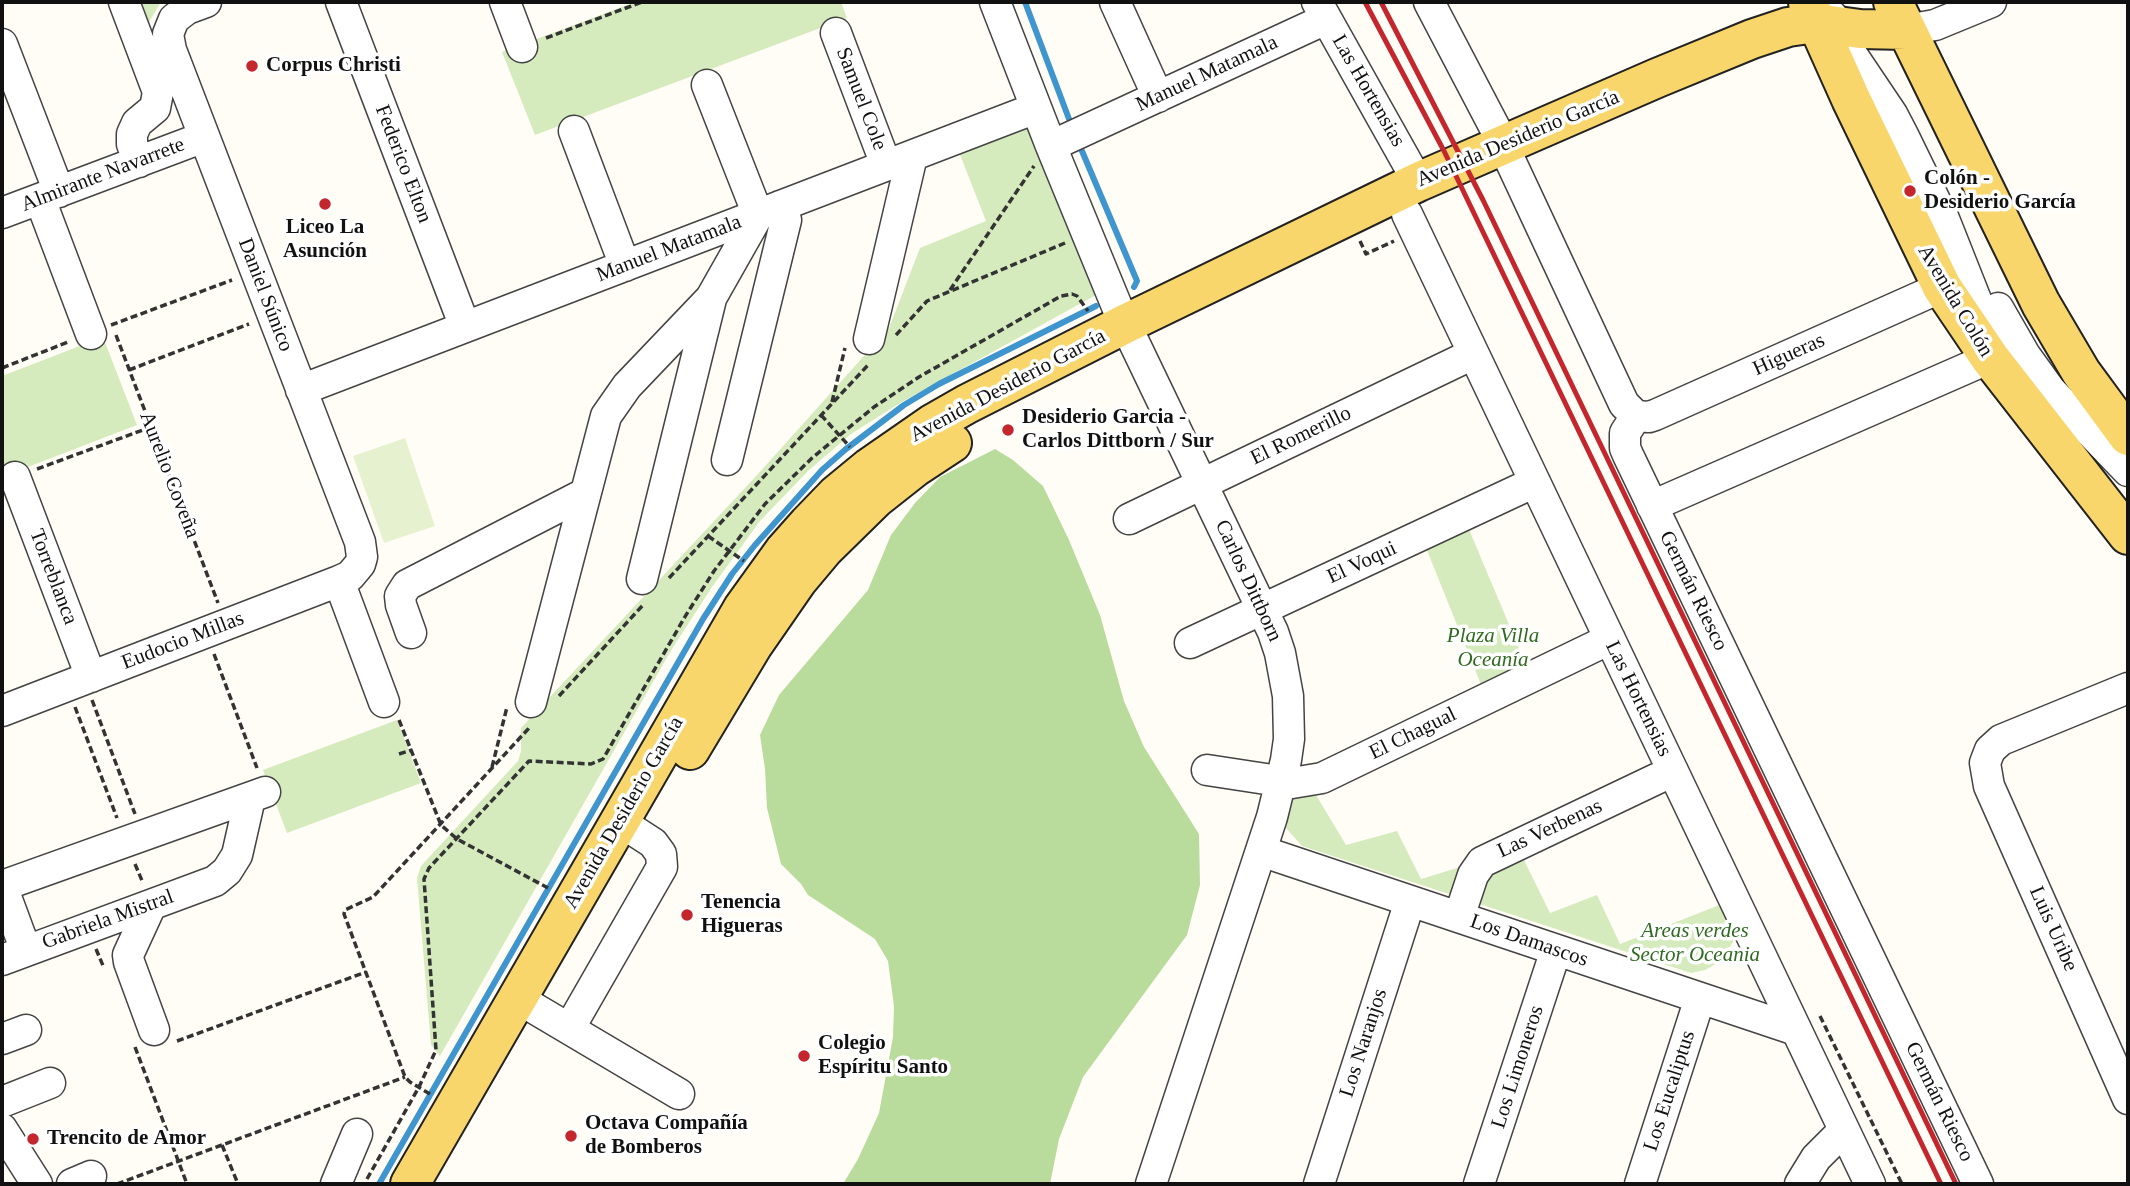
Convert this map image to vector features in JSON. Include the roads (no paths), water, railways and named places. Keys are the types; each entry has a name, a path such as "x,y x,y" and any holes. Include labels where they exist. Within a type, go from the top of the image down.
{"main road":[{"name":"Avenida Desiderio García","path":"410,1184 457,1098 542,1013 630,828 668,762 798,580 906,457 996,417 1130,335 1412,198 1662,89 1770,33 1832,20 1899,16"},
{"path":"1899,16 2040,304 2081,372 2128,436"},
{"name":"Avenida Colón","path":"1832,20 1941,287 1990,359 2128,535"},
{"name":"Avenida Desiderio García","path":"439,1184 457,1098"}],"street":[{"path":"124,2 158,92 155,108 137,123 132,134 132,144 139,162"},
{"name":"Daniel Súnico","path":"206,2 180,13 170,26 168,34 171,50 360,542 362,549 349,573 384,702"},
{"name":"Federico Elton","path":"341,2 465,327"},
{"path":"505,2 522,47"},
{"name":"Carlos Dittborn","path":"995,2 1086,234 1130,335 1263,609 1280,653 1289,696 1289,739 1281,782 1261,851 1151,1184"},
{"path":"1115,2 1158,97"},
{"path":"1429,2 1507,155 1624,404 1636,416"},
{"path":"1899,16 1935,25 1991,2"},
{"name":"Manuel Matamala","path":"1051,146 1158,97 1321,10"},
{"name":"Las Hortensias","path":"1321,10 1412,198 1474,354 1870,1184"},
{"path":"1832,20 1896,92 2012,335 2052,391 2128,471"},
{"path":"1832,20 1904,137 1944,219 1993,337 2004,356 2128,511"},
{"name":"Samuel Cole","path":"836,33 899,160"},
{"path":"2,44 49,195 101,330"},
{"path":"707,85 769,210 786,219 727,460"},
{"name":"Manuel Matamala","path":"301,390 1036,108"},
{"path":"574,131 625,266"},
{"name":"Almirante Navarrete","path":"2,213 204,137"},
{"path":"879,345 899,160"},
{"path":"541,707 584,494 606,416 627,386 711,299 769,210"},
{"name":"Higueras","path":"1636,416 1643,418 1655,415 1941,287"},
{"path":"651,588 711,299"},
{"name":"El Romerillo","path":"1129,519 1474,354"},
{"path":"1652,506 1990,359"},
{"name":"Germán Riesco","path":"1636,416 1627,426 1625,447 1978,1184"},
{"name":"Torreblanca","path":"15,477 80,681"},
{"name":"El Voqui","path":"1190,643 1535,482"},
{"path":"411,633 400,596 407,585 584,494"},
{"name":"Eudocio Millas","path":"2,711 349,573"},
{"name":"El Chagual","path":"1207,770 1281,782 1303,782 1322,778 1610,639"},
{"name":"Luis Uribe","path":"2128,688 2001,740 1986,757 1985,772 2128,1099"},
{"name":"Las Verbenas","path":"1460,918 1473,874 1486,859 1673,771"},
{"name":"Gabriela Mistral","path":"2,886 258,795 237,855 227,871 215,881 14,955"},
{"name":"Los Damascos","path":"1261,851 1796,1030"},
{"path":"2,886 14,955"},
{"name":"Los Naranjos","path":"1319,1184 1410,901"},
{"path":"151,905 128,955 155,1038"},
{"name":"Los Limoneros","path":"1479,1184 1556,950"},
{"name":"Los Eucaliptus","path":"1640,1184 1700,998"},
{"path":"542,1013 679,1094"},
{"path":"2,1102 50,1083"},
{"path":"2,1129 37,1184"},
{"path":"1801,1184 1816,1158 1846,1132"},
{"path":"336,1184 357,1134"}],"waterway":[{"path":"1025,2 1069,119"},
{"path":"1082,151 1137,281 1134,287"},
{"path":"379,1184 703,619 732,574 755,545 822,470 904,405 939,384 1096,306"}],"railway":[{"path":"1365,2 1444,151 1941,1184"},
{"path":"1381,2 1483,200 1956,1184"}],"place":[{"name":"Corpus Christi","path":"252,66"},
{"name":"Colón - Desiderio García","path":"1910,191"},
{"name":"Liceo La Asunción","path":"325,204"},
{"name":"Desiderio Garcia - Carlos Dittborn / Sur","path":"1008,430"},
{"name":"Tenencia Higueras","path":"687,915"},
{"name":"Colegio Espíritu Santo","path":"804,1056"},
{"name":"Octava Compañía de Bomberos","path":"571,1136"},
{"name":"Trencito de Amor","path":"33,1139"}],"park label":[{"name":"Plaza Villa Oceanía","path":"1493,648"},
{"name":"Areas verdes Sector Oceania","path":"1695,943"}]}
